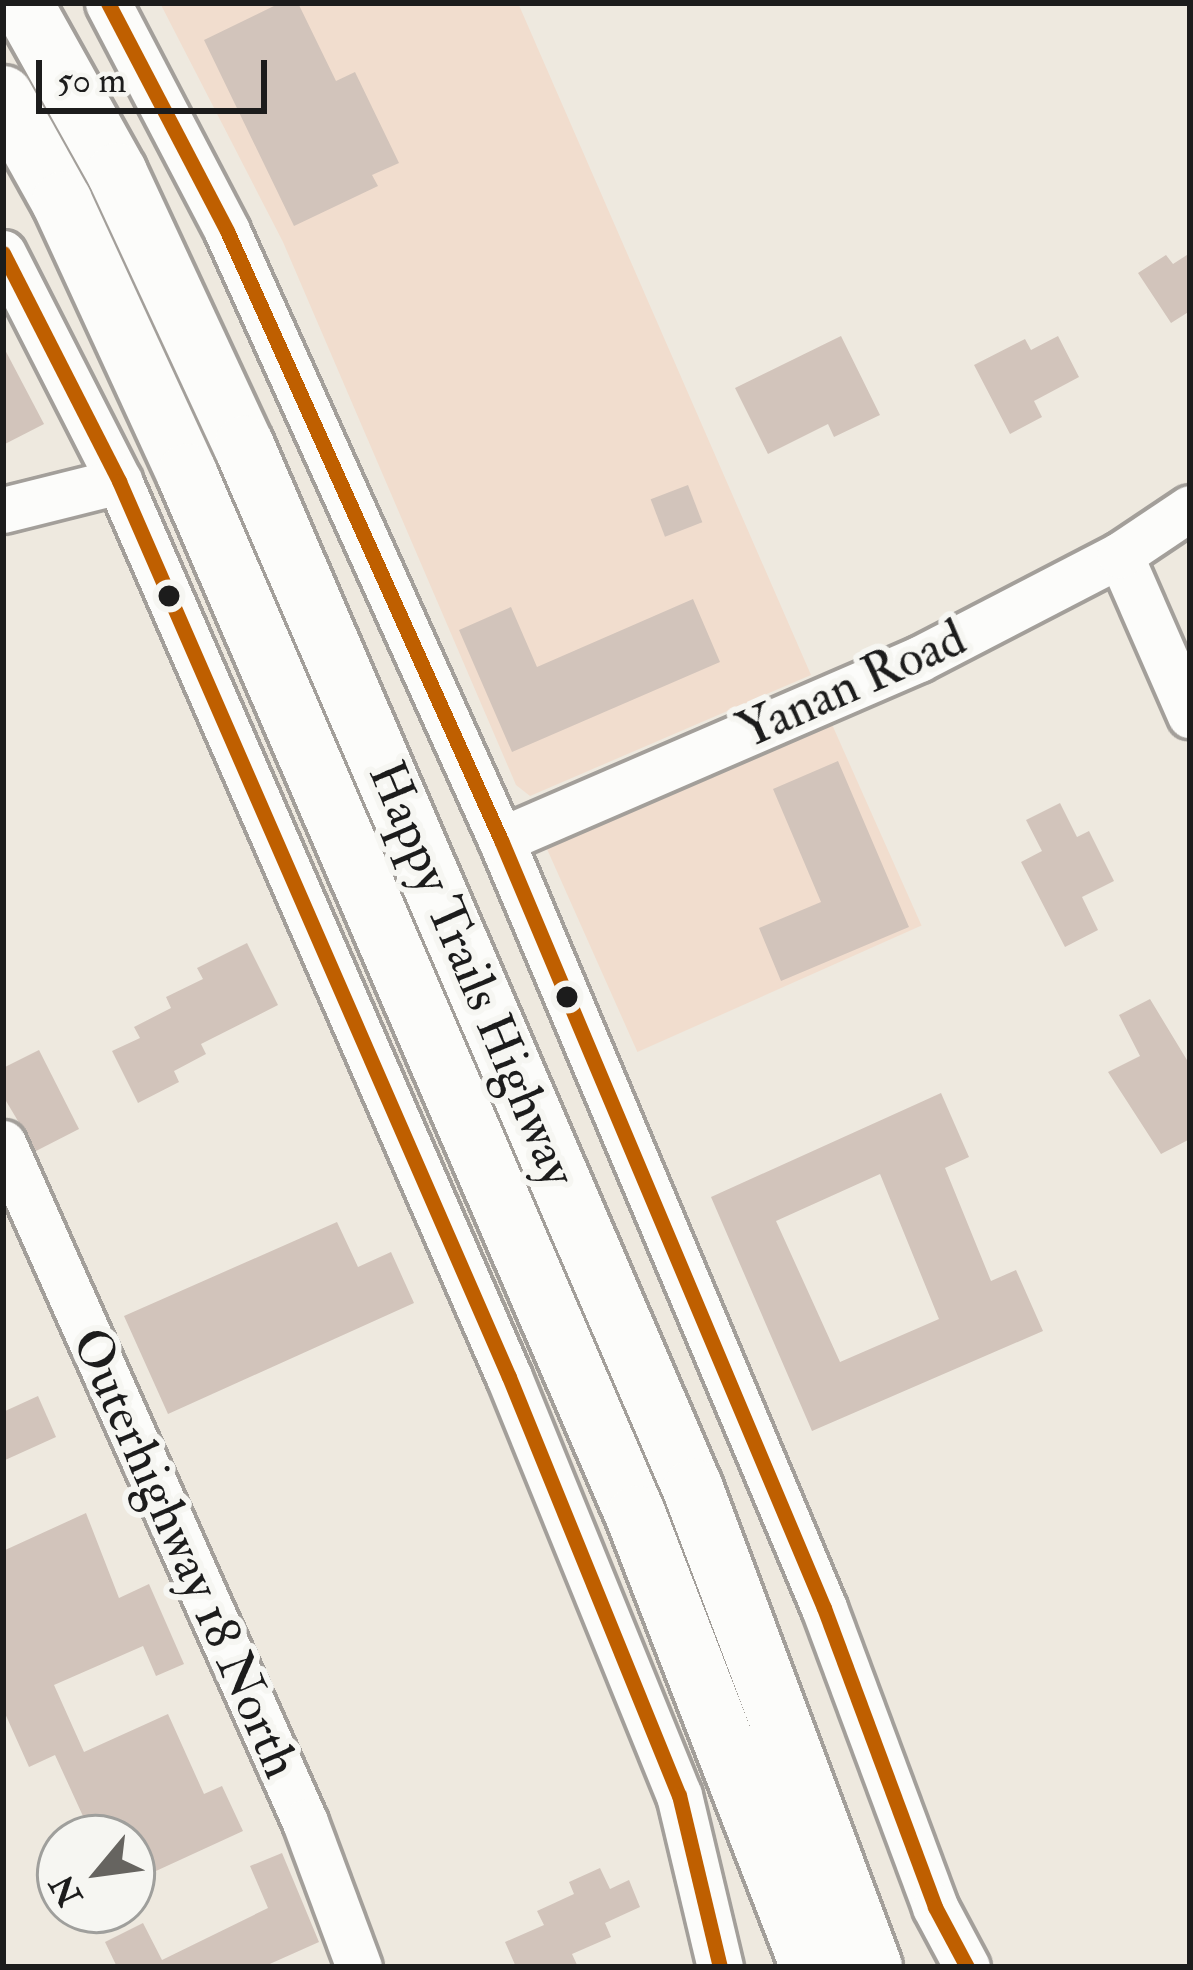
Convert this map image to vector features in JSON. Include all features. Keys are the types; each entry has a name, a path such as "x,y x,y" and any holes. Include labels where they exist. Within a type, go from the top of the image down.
{"main road":[{"name":"Happy Trails Highway","path":"22,3 117,173 254,468 693,1489 872,1967"},
{"name":"Happy Trails Highway","path":"3,96 62,202 187,474 637,1516 811,1967"}],"street":[{"path":"108,3 227,231 501,840 967,1967"},
{"path":"3,253 119,481 491,1337 679,1795 720,1967"},
{"path":"3,510 119,481"},
{"name":"Yanan Road","path":"501,840 919,659 1120,555 1190,508"},
{"path":"1120,555 1190,715"},
{"name":"Outerhighway 18 North","path":"3,1143 304,1822 359,1967"}],"shaded area":[{"path":"160,3 518,3 811,675 530,796 516,785 283,242"},
{"path":"830,720 922,926 637,1052 546,846"}],"building":[{"path":"280,3 298,3 336,81 355,72 399,163 372,175 378,186 294,226 204,40"},
{"path":"1190,253 1190,311 1171,323 1138,273 1166,255 1173,264"},
{"path":"841,336 880,415 834,437 828,424 768,454 735,388"},
{"path":"1058,336 1079,377 1034,401 1042,417 1010,434 974,365 1025,339 1031,350"},
{"path":"3,346 44,424 3,445"},
{"path":"688,485 702,522 665,537 651,499"},
{"path":"693,599 720,662 512,752 459,630 511,607 537,667"},
{"path":"838,761 909,927 781,981 759,928 821,902 773,789"},
{"path":"1060,803 1077,837 1089,831 1114,881 1082,897 1098,930 1065,947 1021,862 1042,851 1026,820"},
{"path":"247,943 278,1005 201,1044 206,1054 174,1071 179,1082 138,1103 112,1051 140,1038 134,1027 171,1008 166,997 203,979 197,968"},
{"path":"1150,999 1190,1065 1190,1139 1161,1154 1108,1072 1140,1056 1119,1015"},
{"path":"39,1050 79,1129 36,1151 3,1096 3,1068"},
{"path":"941,1093 969,1157 945,1168 991,1281 1016,1270 1043,1331 812,1431 711,1197","holes":["880,1174 939,1319 840,1362 776,1221"]},
{"path":"337,1222 358,1267 391,1252 414,1303 168,1414 124,1316"},
{"path":"38,1396 56,1437 3,1461 3,1412"},
{"path":"86,1513 119,1598 149,1584 184,1664 156,1676 143,1646 54,1685 84,1752 168,1714 204,1794 222,1786 243,1831 156,1871 156,1814 82,1814 55,1755 29,1767 3,1709 3,1551"},
{"path":"282,1853 319,1942 263,1967 117,1967 105,1942 121,1934 149,1934 162,1960 268,1908 250,1866"},
{"path":"600,1868 610,1889 629,1880 640,1907 605,1923 611,1937 572,1954 578,1967 516,1967 505,1942 544,1925 537,1911 574,1894 569,1882"}],"transit line":[{"path":"108,3 227,231 501,840 824,1608 935,1907 967,1967"},
{"path":"3,253 119,481 509,1377 679,1795 720,1967"}]}
